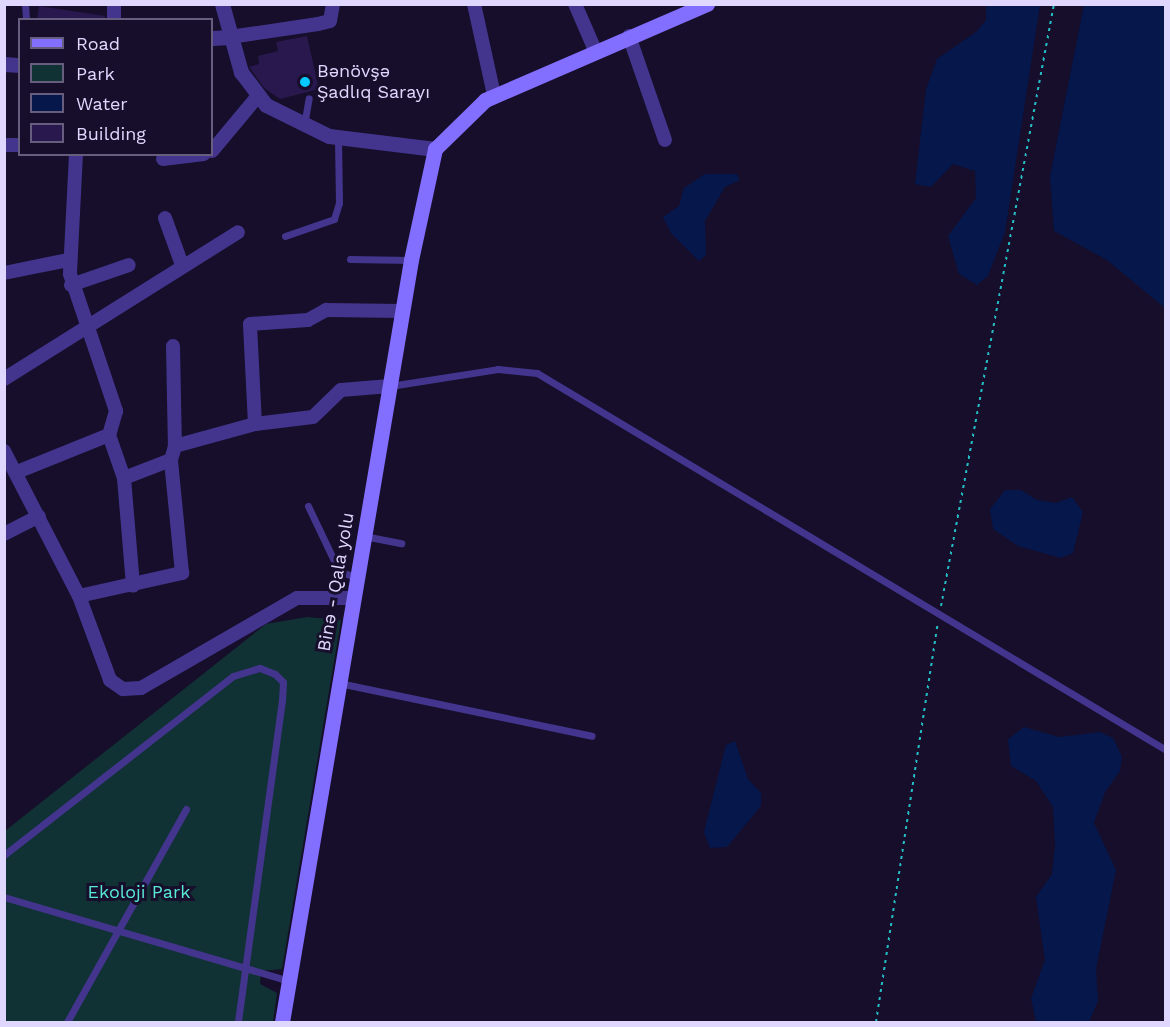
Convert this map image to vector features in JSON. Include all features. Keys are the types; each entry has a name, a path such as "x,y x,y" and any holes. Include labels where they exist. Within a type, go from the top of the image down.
{"main road":[{"path":"435,149 456,123 494,95 707,4"},
{"name":"Binə - Qala yolu","path":"282,1023 411,260 435,149"}],"street":[{"path":"222,4 230,37 257,97 304,124 338,138 435,149"},
{"path":"213,38 330,21 333,4"},
{"path":"474,4 494,95"},
{"path":"575,4 595,50"},
{"path":"629,36 665,140"},
{"path":"213,150 257,97"},
{"path":"17,472 109,435 117,421 114,400 71,285 69,260 76,156"},
{"path":"164,159 188,156"},
{"path":"165,218 182,265"},
{"path":"4,379 182,265 238,232"},
{"path":"4,273 69,260"},
{"path":"71,285 129,265"},
{"path":"255,424 250,324 308,320 326,310 403,311"},
{"path":"79,596 133,586 182,573 173,453 172,346"},
{"path":"124,478 173,453 255,424 313,417 341,390 390,386"},
{"path":"109,435 124,478 133,586"},
{"path":"4,451 17,472 79,596 110,680 134,691 297,598 353,598"},
{"path":"4,534 39,516"}],"lane":[{"path":"304,124 309,98"},
{"path":"285,236 334,219 339,203 338,138"},
{"path":"350,259 411,260"},
{"path":"390,386 498,369 537,373 1166,750"},
{"path":"308,506 339,571 357,579"},
{"path":"364,536 401,543"},
{"path":"4,855 234,676 260,668 275,674 283,682 282,700 247,972 238,1023"},
{"path":"339,683 592,736"},
{"path":"67,1023 186,809"},
{"path":"4,897 247,972 289,981"}],"path":[{"path":"876,1023 887,925 939,615 1054,4"}],"green space":[{"name":"Ekoloji Park","path":"307,617 341,620 282,969 261,971 260,984 277,993 273,1022 5,1022 5,831 266,624"}],"water":[{"path":"986,5 1040,5 1005,232 988,276 977,285 959,274 948,236 976,198 975,171 953,164 931,187 915,184 926,89 937,59 976,32 986,20"},
{"path":"1084,5 1165,5 1165,308 1107,260 1054,231 1050,176"},
{"path":"705,174 737,174 740,180 725,187 705,221 706,255 699,261 671,233 663,217 679,206 684,188"},
{"path":"1005,490 1021,490 1037,500 1056,503 1072,497 1083,512 1073,553 1061,558 1018,546 993,529 990,509"},
{"path":"1024,727 1059,737 1100,732 1113,738 1122,757 1120,771 1105,792 1094,823 1116,870 1096,969 1098,1001 1089,1022 1036,1022 1031,998 1045,960 1036,897 1052,874 1055,845 1053,807 1036,781 1011,766 1008,739"},
{"path":"735,741 748,779 761,793 761,806 727,847 710,848 704,832 726,745"}],"building":[{"path":"39,6 105,16 105,18 37,18"},
{"path":"307,36 319,89 280,99 264,88 249,67 259,64 258,56 278,51 276,42"}],"place":[{"name":"Bənövşə Şadlıq Sarayı","path":"305,82"}]}
